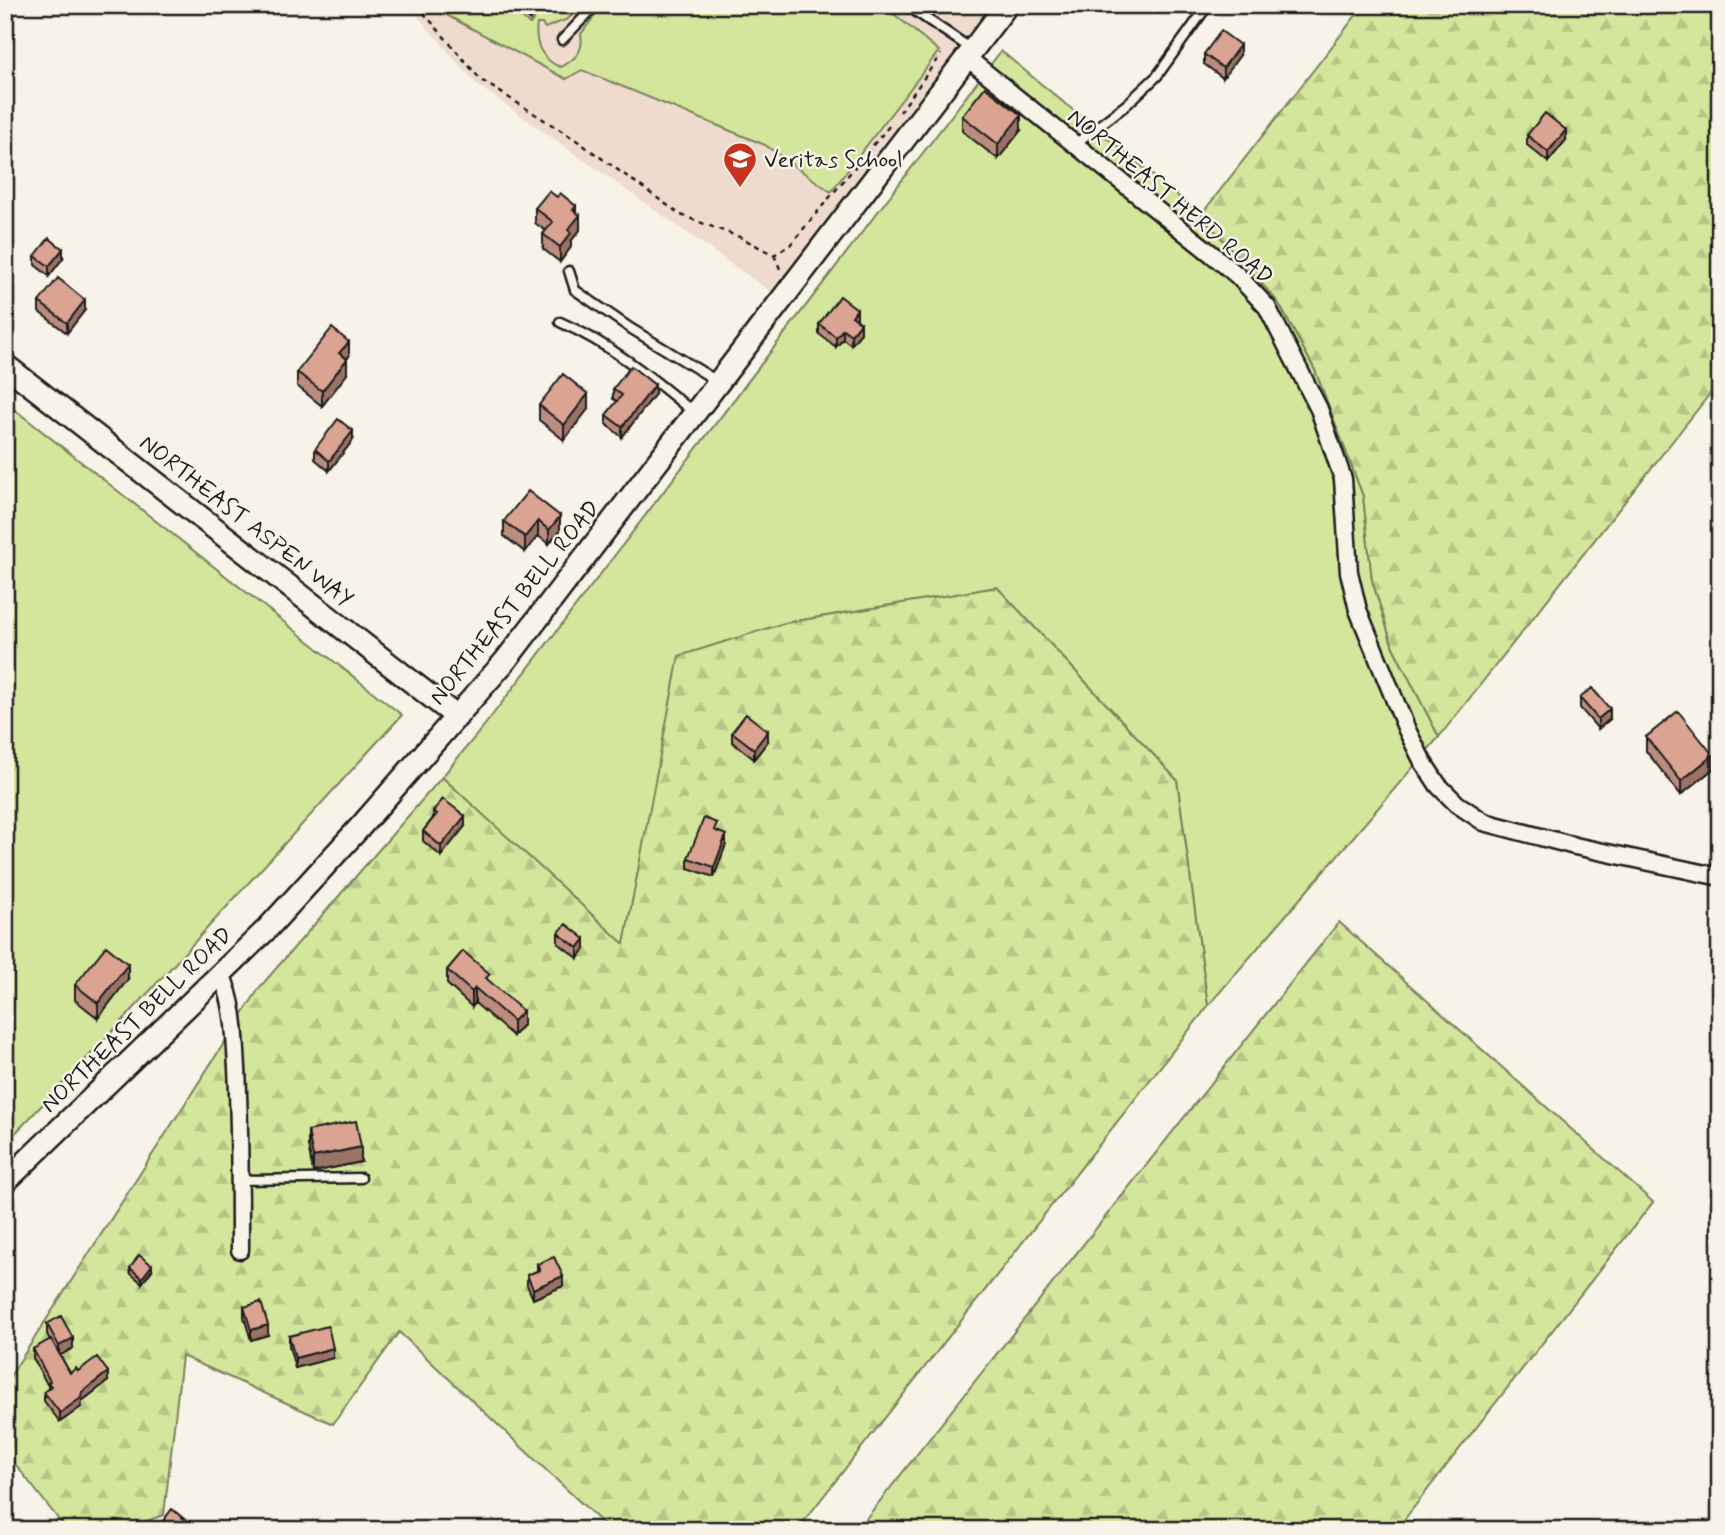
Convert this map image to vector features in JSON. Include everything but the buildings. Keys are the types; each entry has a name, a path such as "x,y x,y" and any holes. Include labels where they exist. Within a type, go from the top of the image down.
{"main road":[{"name":"NORTHEAST BELL ROAD","path":"5,1182 221,974 311,882 457,717 550,605 1007,5"},
{"name":"NORTHEAST ASPEN WAY","path":"5,365 457,717"}],"street":[{"name":"NORTHEAST HERD ROAD","path":"969,53 1075,144 1238,276 1257,295 1274,320 1319,409 1336,453 1343,479 1349,572 1358,610 1407,730 1438,785 1470,815 1495,826 1564,844 1720,877"},
{"path":"221,974 230,995 240,1121 240,1250"}],"lane":[{"path":"562,40 596,5"},
{"path":"906,5 969,53"},
{"path":"1075,144 1126,105 1157,76 1209,5"},
{"path":"569,271 575,290 719,382"},
{"path":"560,322 590,335 620,354 695,414"},
{"path":"240,1180 361,1178"}],"path":[{"path":"416,5 481,80 576,140 681,215 742,238 774,255 790,245 853,170 896,118 941,54"}],"shaded area":[{"name":"Veritas School","path":"408,5 997,5 774,294 476,84"}],"green space":[{"path":"428,5 504,5 530,24 545,5 559,13 566,5 582,5 568,19 545,28 542,24 537,24 538,44 544,56 561,67 578,54 581,34 603,5 883,5 939,51 831,192 765,145 582,70 566,79"},
{"path":"1364,5 1720,5 1720,381 1439,737 1393,647 1372,580 1363,496 1315,370 1278,302 1201,215"},
{"path":"1001,51 1201,215 1278,302 1315,370 1363,496 1372,580 1393,647 1439,737 1208,1006 1177,780 997,587 785,623 680,656 624,945 442,777 484,726"},
{"path":"5,402 402,715 127,1016 5,1144"},
{"path":"997,587 1177,780 1208,1006 797,1530 610,1530 399,1332 333,1424 182,1356 164,1515 120,1530 67,1530 5,1451 5,1384 260,987 442,777 624,944 679,656 785,623"},
{"path":"1339,922 1653,1202 1396,1530 857,1530"}],"place":[{"name":"Veritas School","path":"740,189"}]}
